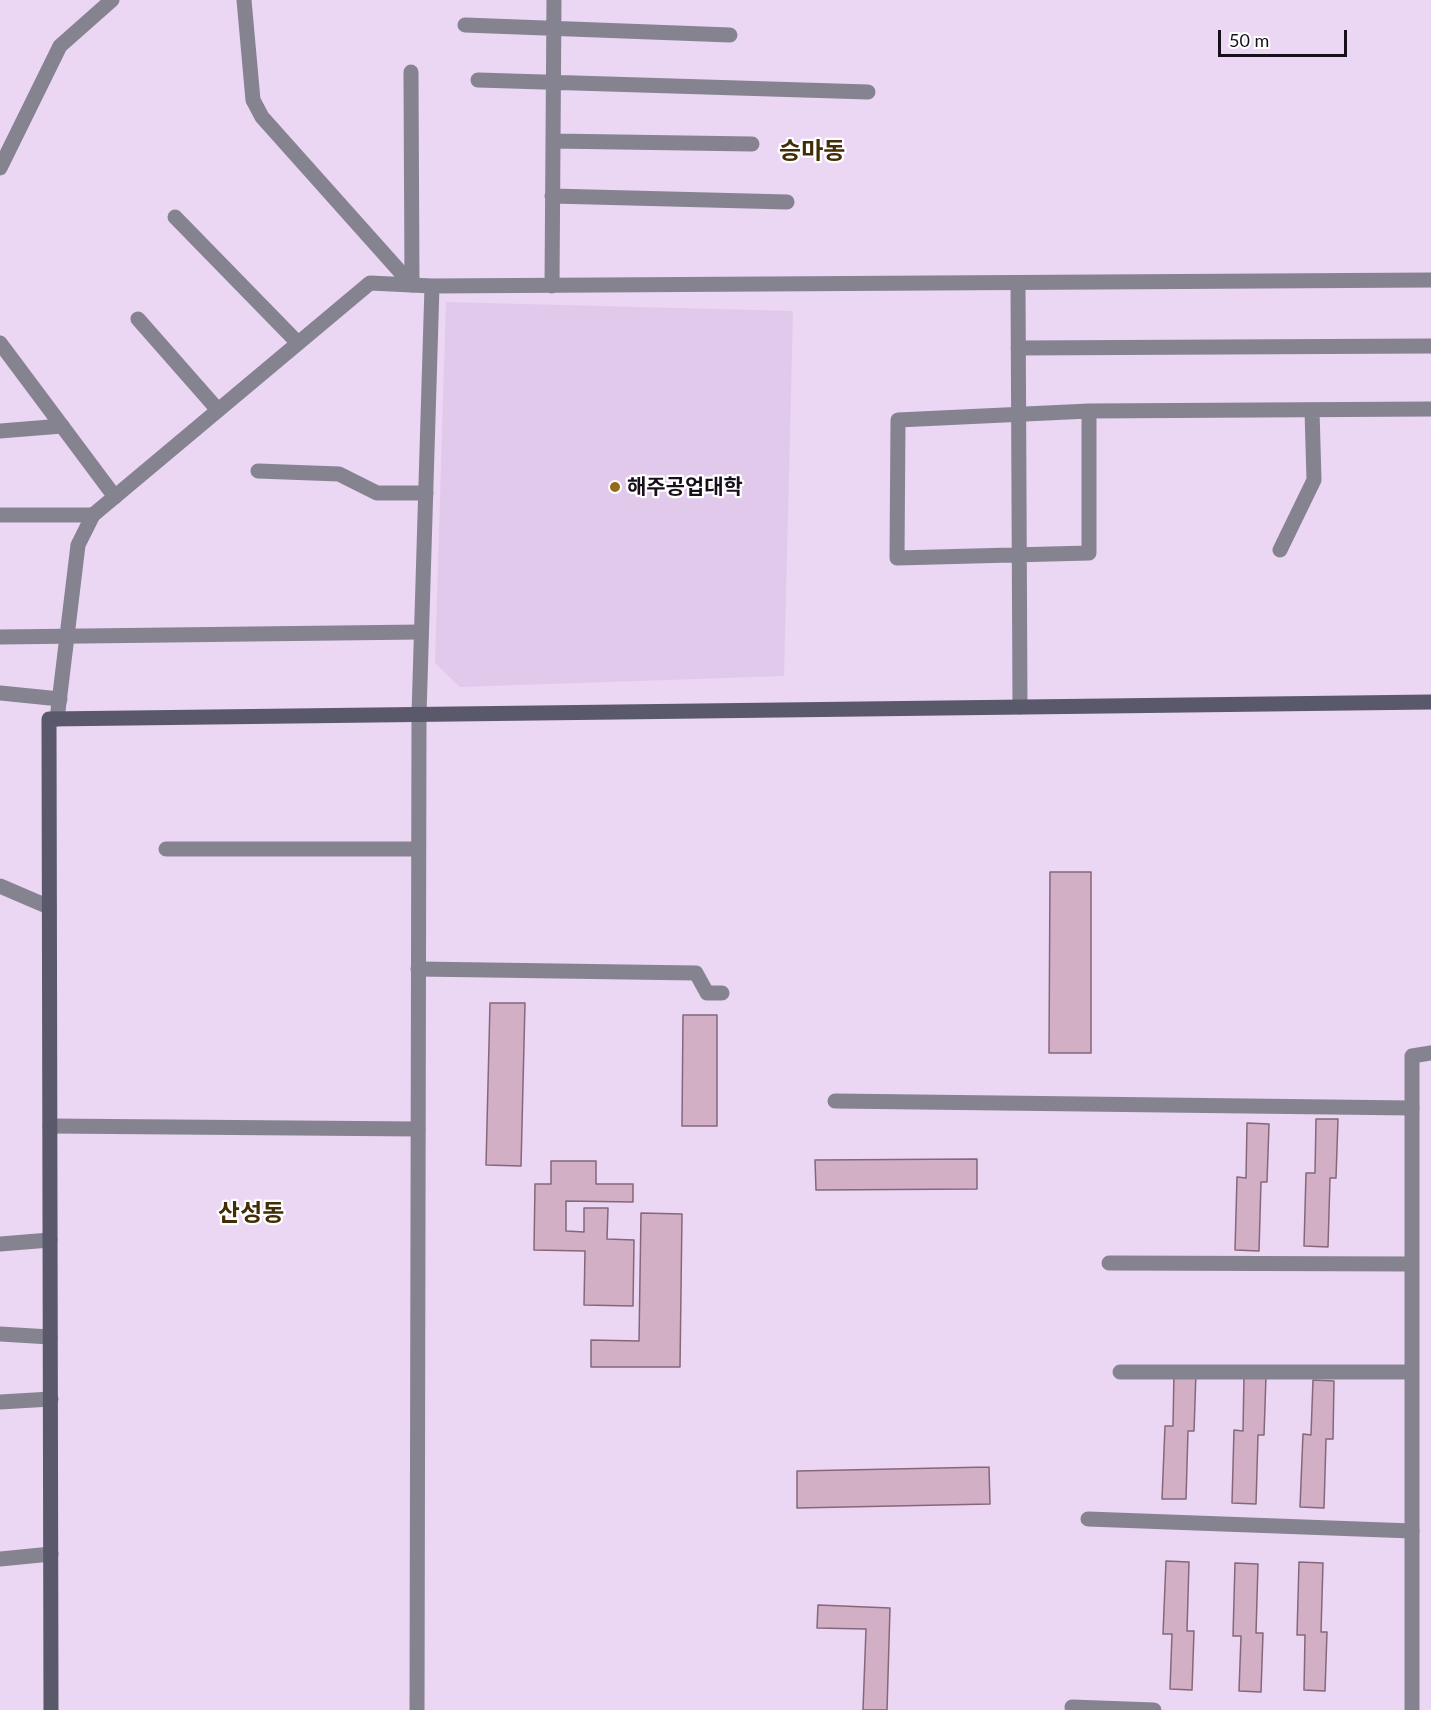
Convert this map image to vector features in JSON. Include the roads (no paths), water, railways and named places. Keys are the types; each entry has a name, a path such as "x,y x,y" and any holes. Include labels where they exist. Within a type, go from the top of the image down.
{"main road":[{"path":"51,1710 49,719 1431,702"}],"street":[{"path":"0,168 60,46 112,0"},
{"path":"244,0 253,100 262,117 412,285"},
{"path":"552,286 554,0"},
{"path":"465,24 730,35"},
{"path":"411,72 412,285"},
{"path":"478,80 868,92"},
{"path":"553,141 752,144"},
{"path":"552,196 787,202"},
{"path":"175,218 298,343"},
{"path":"57,719 78,545 93,515 370,283 432,286 552,286 1431,280"},
{"path":"1018,283 1020,707"},
{"path":"417,1710 419,714 432,286"},
{"path":"138,319 218,410"},
{"path":"0,343 115,497"},
{"path":"1018,348 1431,346"},
{"path":"1089,411 1089,554 897,558 898,420 1089,411 1431,409"},
{"path":"1280,550 1314,480 1312,410"},
{"path":"0,430 62,426"},
{"path":"258,471 339,474 377,493 426,493"},
{"path":"0,515 93,515"},
{"path":"0,637 421,632"},
{"path":"0,693 60,699"},
{"path":"166,849 418,849"},
{"path":"0,886 50,907"},
{"path":"418,969 696,973 707,993 722,993"},
{"path":"1412,1710 1412,1056 1431,1053"},
{"path":"835,1101 1412,1108"},
{"path":"50,1126 418,1129"},
{"path":"0,1244 50,1240"},
{"path":"1109,1263 1411,1264"},
{"path":"0,1334 50,1337"},
{"path":"1120,1372 1412,1372"},
{"path":"0,1402 51,1399"},
{"path":"1088,1519 1412,1531"},
{"path":"0,1559 51,1554"},
{"path":"1072,1707 1154,1710"}],"place":[{"name":"해주공업대학","path":"615,487"}],"district":[{"name":"승마동","path":"812,151"},
{"name":"산성동","path":"251,1213"}]}
